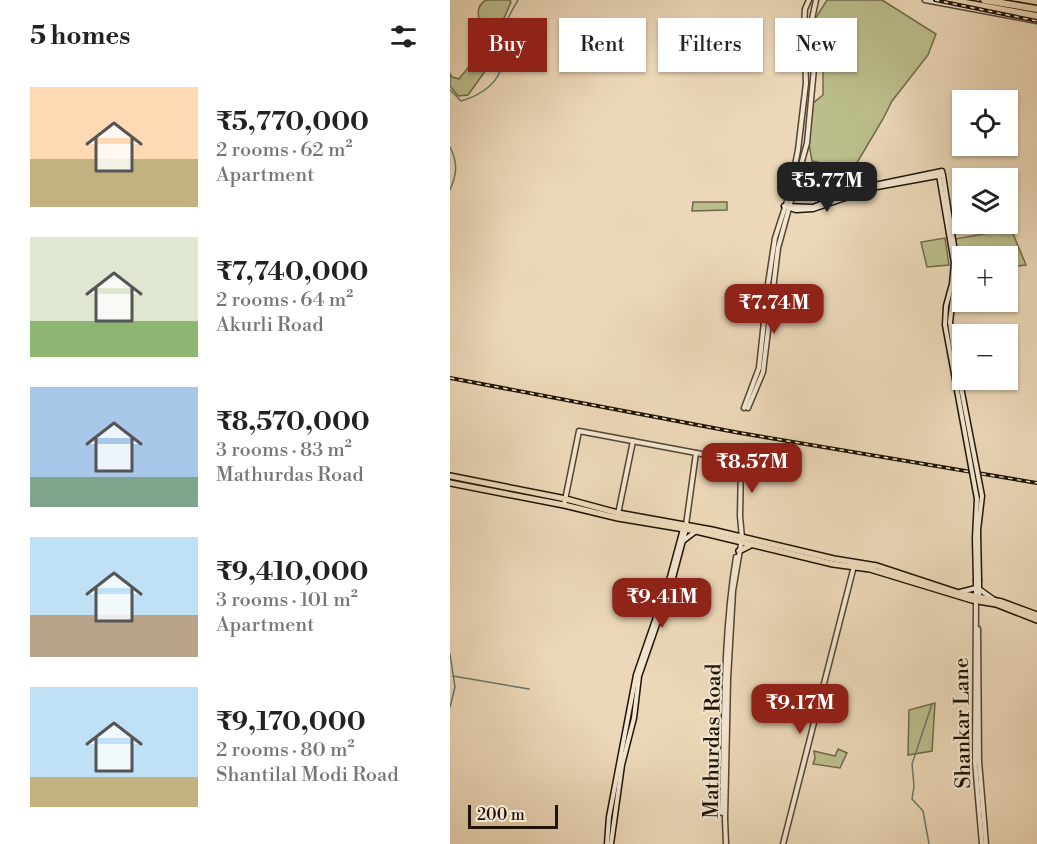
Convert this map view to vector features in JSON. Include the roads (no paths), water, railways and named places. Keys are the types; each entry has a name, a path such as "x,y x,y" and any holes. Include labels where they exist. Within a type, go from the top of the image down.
{"highway":[{"path":"949,0 1037,19"},
{"path":"984,0 1037,9"}],"main road":[{"path":"450,476 675,528 685,527 740,539 751,545 833,564 877,567 977,599 994,600 1037,615"},
{"path":"450,483 565,502"},
{"path":"618,515 685,527 854,565 996,604 1037,620"},
{"path":"739,551 751,545"}],"street":[{"path":"746,408 763,372 777,255 788,207 804,111 805,9 808,0"},
{"path":"788,207 807,143 814,68 812,19 816,0"},
{"path":"925,0 1037,19"},
{"name":"Shankar Lane","path":"788,207 804,211 877,186 940,174 954,263 945,316 977,493 975,538 978,581 979,761 984,844"},
{"path":"565,502 579,431 696,453 682,540 636,675 609,817 609,844"},
{"path":"618,515 633,441"},
{"name":"Mathurdas Road","path":"696,453 739,461 740,539 733,591 728,679 725,844"},
{"path":"675,528 682,540"},
{"path":"682,540 696,531"},
{"path":"725,844 722,819 725,661 730,590 740,539"},
{"path":"783,844 854,565"},
{"path":"959,592 978,588 994,600"}],"waterway":[{"path":"450,90 461,101 488,88 498,76 501,70 502,33 518,0"},
{"path":"450,147 456,168 450,190"},
{"path":"450,654 455,687 450,707"},
{"path":"453,676 529,689"},
{"path":"929,844 923,811 912,799 914,786 912,764 932,704"}],"railway":[{"path":"935,0 1037,21"},
{"path":"450,378 740,433 1037,483"}]}
